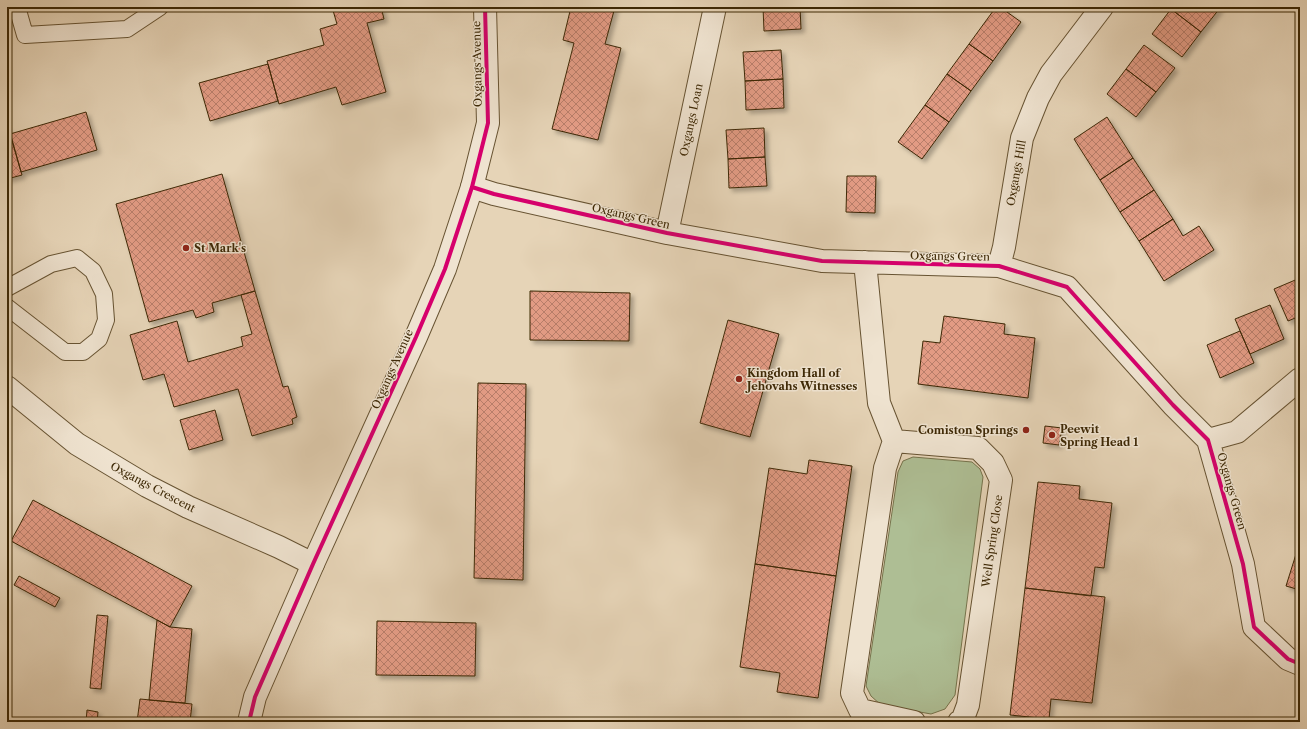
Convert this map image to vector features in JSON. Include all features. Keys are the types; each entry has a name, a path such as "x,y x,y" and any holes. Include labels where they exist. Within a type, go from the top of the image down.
{"street":[{"name":"Oxgangs Avenue","path":"250,722 255,697 445,269 472,187 488,123 485,7"},
{"name":"Oxgangs Loan","path":"667,233 715,7"},
{"name":"Oxgangs Hill","path":"999,266 1004,247 1022,138 1038,98 1051,74 1102,7"},
{"name":"Oxgangs Green","path":"472,187 494,194 667,233 822,261 999,266 1067,287 1173,405 1208,440 1243,564 1254,627 1288,659 1300,664"},
{"path":"865,262 879,403 894,441 885,468 852,693 860,710 914,722"},
{"name":"Oxgangs Green","path":"1208,440 1237,432 1300,379"},
{"name":"Oxgangs Crescent","path":"7,389 77,444 147,486 188,507 279,547 313,564"},
{"name":"Well Spring Close","path":"894,441 978,448 993,463 1001,480 968,706 962,721 959,722"}],"lane":[{"path":"17,7 25,35 127,29 160,7"},
{"path":"7,288 51,264 77,258 93,271 104,294 106,320 100,339 83,352 65,352 7,307"}],"green space":[{"path":"913,457 972,462 980,469 983,477 955,695 945,709 931,714 881,705 871,696 866,686 898,472 903,461"}],"building":[{"path":"332,7 381,7 384,19 367,23 386,92 342,105 336,87 279,104 267,61 324,45 320,29 337,24"},
{"path":"571,7 615,7 605,44 621,48 598,140 552,129 574,43 563,40"},
{"path":"763,7 800,7 801,29 764,31"},
{"path":"996,7 1000,7 1021,22 993,61 969,44"},
{"path":"1173,7 1220,8 1201,32 1171,9"},
{"path":"1171,9 1201,32 1182,57 1152,34"},
{"path":"969,44 993,61 971,91 947,74"},
{"path":"1144,45 1175,68 1156,92 1126,69"},
{"path":"781,50 783,79 745,81 743,52"},
{"path":"268,64 278,101 210,121 199,83"},
{"path":"1126,69 1156,92 1136,117 1107,94"},
{"path":"947,74 971,91 949,122 925,105"},
{"path":"783,79 784,108 746,110 745,81"},
{"path":"925,105 949,122 922,159 898,142"},
{"path":"86,112 97,150 21,172 10,134"},
{"path":"1107,117 1133,158 1100,180 1074,139"},
{"path":"764,128 765,157 728,159 726,130"},
{"path":"9,129 22,175 7,179 7,130"},
{"path":"765,157 767,186 729,188 728,159"},
{"path":"1133,158 1154,190 1120,212 1100,180"},
{"name":"St Mark's","path":"222,174 255,291 212,303 214,312 196,318 193,310 149,322 116,204"},
{"path":"847,176 876,176 875,213 846,212"},
{"path":"1154,190 1173,219 1139,241 1120,212"},
{"path":"1173,219 1183,236 1199,226 1214,250 1164,281 1139,241"},
{"path":"1300,278 1300,316 1288,321 1274,289"},
{"path":"255,291 283,387 288,386 297,417 292,419 293,424 252,436 238,389 174,407 164,374 143,380 130,335 177,321 188,362 243,346 241,337 252,334 241,295"},
{"path":"530,291 630,293 629,341 530,340"},
{"path":"1270,305 1284,339 1250,354 1235,319"},
{"path":"944,316 1005,324 1004,334 1035,338 1028,398 918,384 923,341 940,343"},
{"name":"Kingdom Hall of Jehovahs Witnesses","path":"728,320 779,334 750,437 700,423"},
{"path":"1240,331 1254,363 1220,378 1207,345"},
{"path":"478,383 526,384 523,580 474,578"},
{"path":"215,410 223,440 189,450 180,420"},
{"name":"Peewit Spring Head 1","path":"1045,426 1062,428 1059,445 1043,443"},
{"path":"809,460 852,466 836,576 755,564 769,468 807,474"},
{"path":"1038,482 1080,486 1079,499 1112,503 1104,568 1095,567 1091,596 1025,588"},
{"path":"33,500 192,586 170,627 11,541"},
{"path":"1297,551 1300,552 1300,590 1286,586"},
{"path":"755,564 836,576 818,698 777,692 780,673 740,667"},
{"path":"19,576 60,598 55,607 14,585"},
{"path":"1025,588 1105,597 1092,703 1051,699 1049,719 1010,715"},
{"path":"97,615 108,616 101,689 90,688"},
{"path":"157,620 170,627 192,629 185,703 149,700"},
{"path":"377,621 476,623 475,676 376,675"},
{"path":"140,699 192,704 190,722 137,722"},
{"path":"87,710 98,712 97,722 86,722"},
{"path":"325,720 378,721 378,722 325,722"}],"cycle path":[{"path":"249,722 255,697 445,269 472,187 488,123 485,7"},
{"path":"472,187 494,194 667,233 822,261 999,266 1067,287 1173,405 1208,440 1243,564 1254,627 1288,659 1300,664"}],"place":[{"name":"St Mark's","path":"186,248"},
{"name":"Kingdom Hall of Jehovahs Witnesses","path":"739,379"},
{"name":"Comiston Springs","path":"1026,430"},
{"name":"Peewit Spring Head 1","path":"1052,435"}]}
